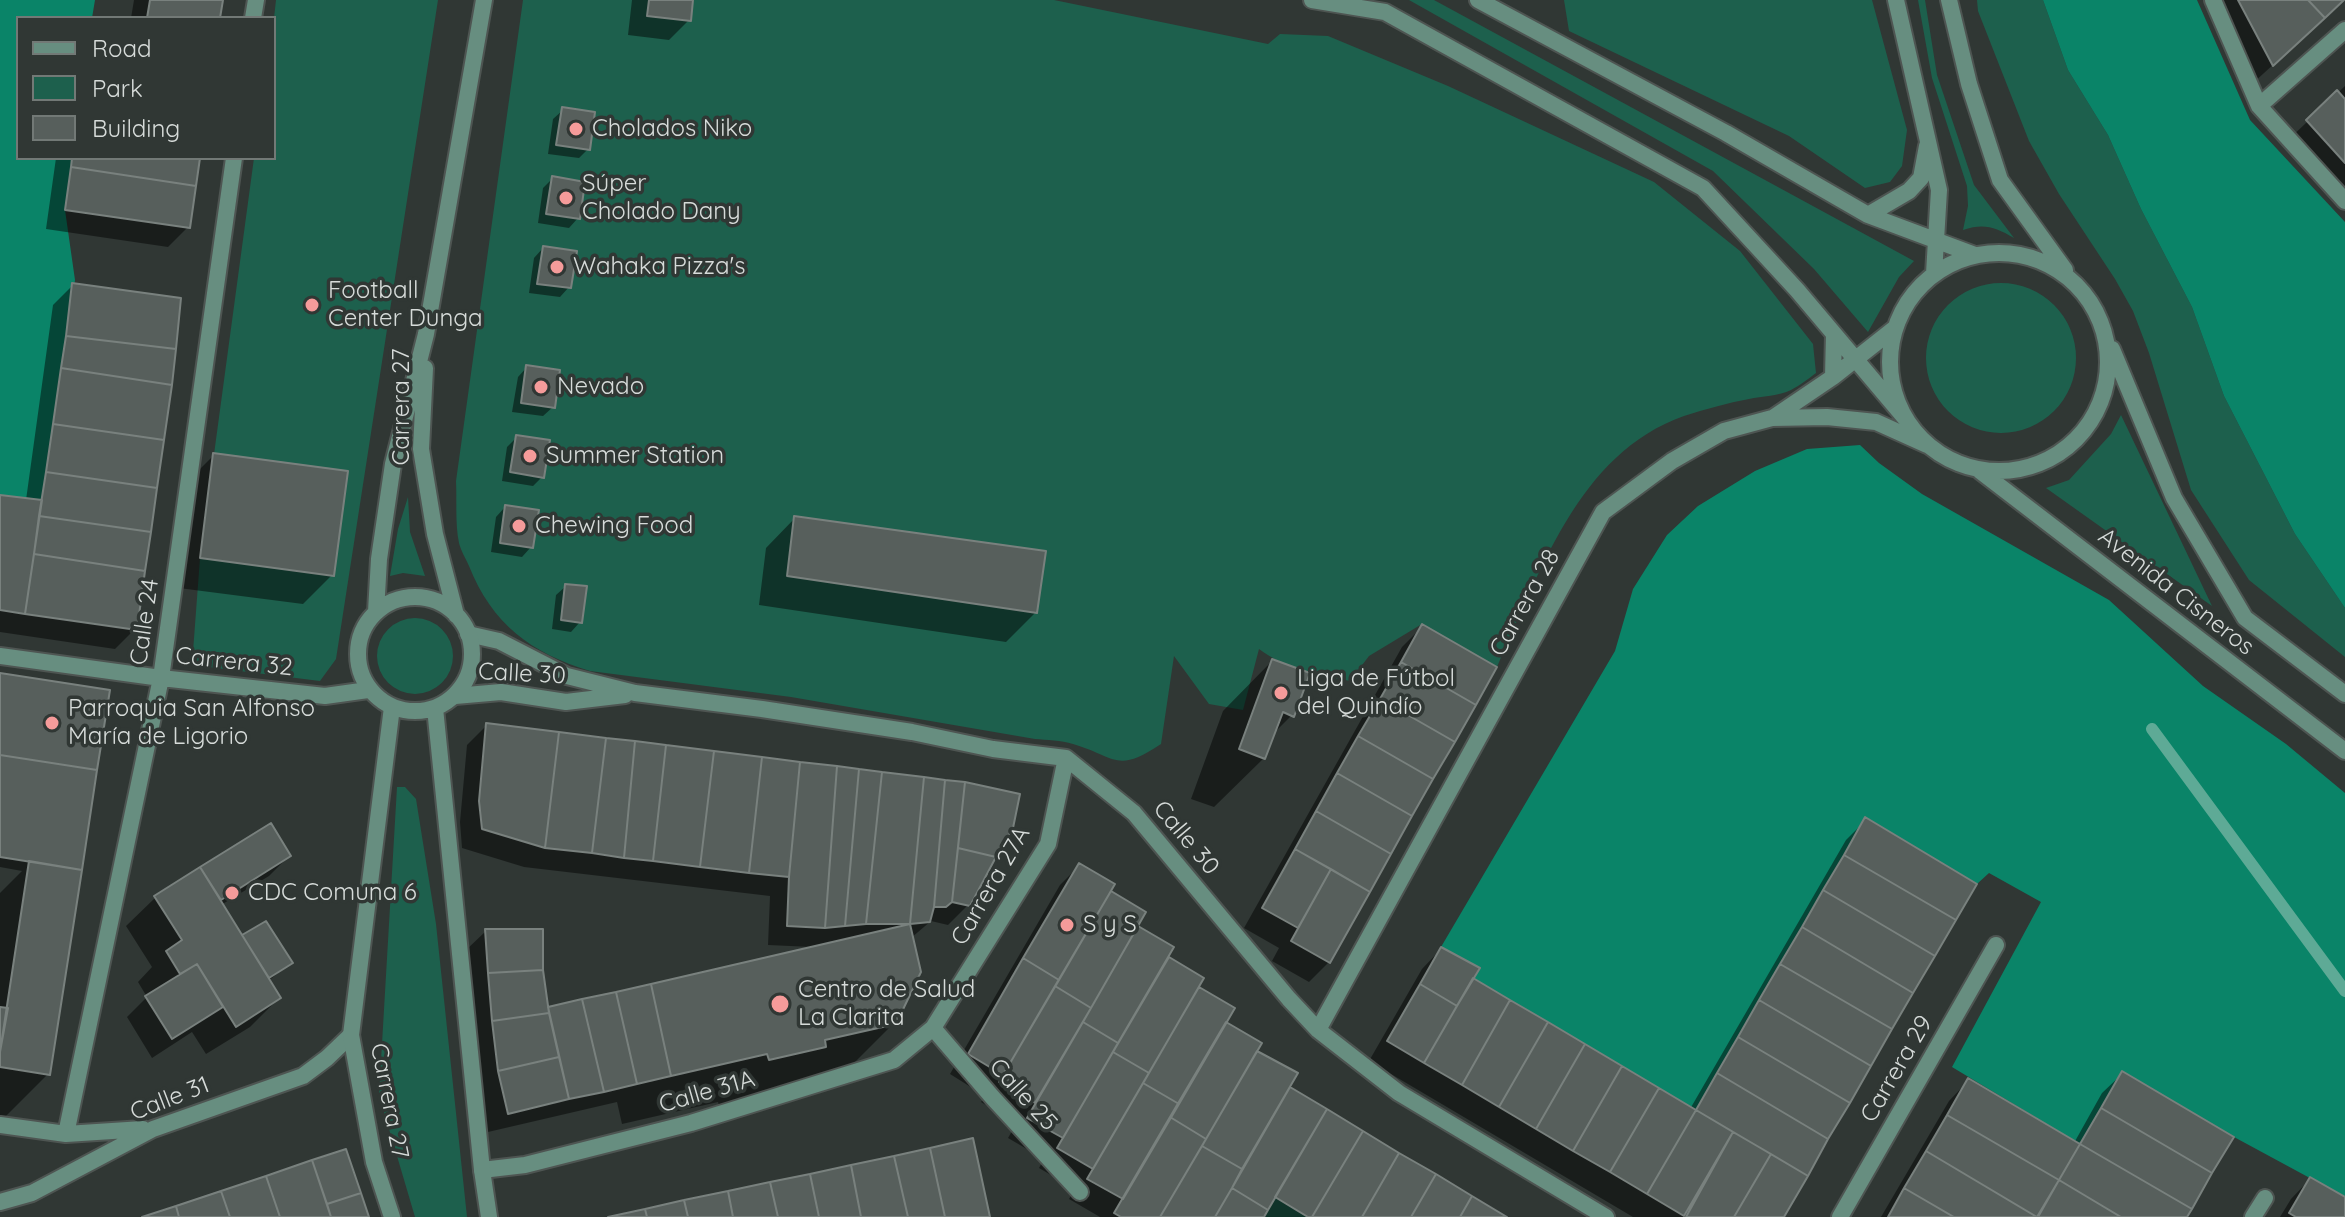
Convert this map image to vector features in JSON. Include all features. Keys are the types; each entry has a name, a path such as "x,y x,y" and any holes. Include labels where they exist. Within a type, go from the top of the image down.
{"street":[{"path":"426,334 484,0"},
{"path":"1312,0 1385,12 1703,188 1834,334 1927,445 1960,465 2008,473 2037,466 2062,452 2084,433 2099,408 2108,380 2108,351 2101,322 2089,298 2000,180 1969,84 1949,0"},
{"path":"1478,0 1726,133 1868,215 1975,255"},
{"path":"1896,0 1939,190 1934,274"},
{"path":"2213,0 2259,106 2345,201"},
{"path":"2259,106 2345,30"},
{"path":"1868,215 1909,191 1921,178 1928,137"},
{"name":"Calle 24","path":"66,1134 161,678 234,160"},
{"path":"1905,418 1890,373 1895,328 1904,307 1917,289 1934,274 1954,262 1975,255 2000,252 2049,264 2071,278"},
{"name":"Avenida Cisneros","path":"2101,322 2174,498 2245,618 2345,694"},
{"path":"1772,418 1833,377 1895,328"},
{"name":"Carrera 27","path":"376,612 379,559 393,464 426,334"},
{"name":"Carrera 27","path":"426,334 421,449 435,534 456,615"},
{"path":"1833,377 1834,334"},
{"name":"Carrera 28","path":"1318,1030 1603,512 1672,461 1724,431 1772,418 1827,417 1876,422 1927,445"},
{"name":"Avenida Cisneros","path":"1979,470 2345,751"},
{"path":"416,596 438,602 456,615 468,634 472,655 467,678 455,696 435,708 414,711 392,707 368,690 361,675 358,653 362,631 376,612 394,601 416,596"},
{"name":"Calle 30","path":"468,634 499,641 567,676 635,693 777,711 912,732 993,749 1066,758 1134,813 1318,1030 1399,1093 1606,1217"},
{"name":"Carrera 32","path":"0,656 325,696 368,690"},
{"name":"Calle 30","path":"455,696 501,692 566,702 635,693"},
{"name":"Carrera 27","path":"392,707 351,1035 374,1162 392,1217"},
{"path":"435,708 489,1217"},
{"name":"Carrera 27A","path":"933,1028 1048,844 1066,758"},
{"name":"Carrera 29","path":"1840,1217 1996,945"},
{"name":"Calle 31A","path":"482,1170 525,1165 691,1123 880,1065 894,1060 933,1028"},
{"name":"Calle 25","path":"933,1028 1080,1192"},
{"name":"Calle 31","path":"0,1202 32,1193 153,1129 303,1076 351,1035"},
{"path":"0,1125 66,1134 153,1129"},
{"path":"2253,1217 2265,1198"}],"green space":[{"path":"0,0 95,0 92,16 16,16 16,160 72,160 65,210 75,280 42,500 0,495"},
{"name":"Football Center Dunga","path":"276,0 438,0 336,659 320,681 192,665 200,558 254,160 276,160"},
{"path":"523,0 1054,0 1268,44 1280,34 1328,36 1448,86 1654,182 1740,251 1813,344 1816,373 1786,392 1733,402 1684,416 1647,434 1616,458 1589,487 1566,521 1497,667 1422,624 1369,656 1350,681 1291,666 1259,649 1243,710 1209,704 1174,656 1161,744 1125,761 1064,742 791,697 590,671 549,655 516,634 502,620 478,586 460,546 457,528 456,481"},
{"path":"1409,0 1434,0 1914,261 1899,277 1868,332 1814,269 1713,171"},
{"path":"1564,0 1872,0 1907,130 1902,166 1890,182 1865,188 1789,136 1569,31"},
{"path":"1918,0 1925,0 1937,75 1974,185 2014,238 1989,227 1963,230 1968,206 1967,186 1932,78"},
{"path":"1977,0 2043,0 2068,70 2108,135 2141,209 2192,307 2224,396 2295,534 2345,608 2345,657 2249,580 2191,490 2133,311 2029,141 1978,11"},
{"path":"2043,0 2197,0 2250,120 2345,222 2345,608 2295,534 2224,396 2192,307 2141,209 2108,135 2068,70"},
{"path":"2001,283 2030,289 2054,305 2070,329 2076,358 2070,387 2054,411 2030,427 2001,433 1972,427 1948,411 1932,387 1926,358 1932,329 1948,305 1972,289"},
{"path":"2121,415 2212,606 2046,488 2069,480 2111,434"},
{"path":"1860,445 1922,494 2109,600 2203,686 2286,744 2345,793 2345,1197 2122,1071 2080,1144 1952,1067 2041,902 1989,873 1977,884 1865,818 1696,1110 1473,978 1479,968 1441,947 1615,651 1633,589 1667,535 1698,506 1755,471 1807,449"},
{"path":"408,497 410,532 425,576 403,573 390,576 398,529"},
{"path":"415,618 429,621 442,629 450,642 453,656 450,670 442,683 429,691 415,694 401,691 388,683 380,670 377,656 380,642 388,629 401,621"},
{"path":"397,787 405,787 416,799 436,924 467,1217 415,1217 379,1095"},
{"path":"1275,1197 1308,1217 1264,1217"}],"building":[{"path":"150,0 223,0 220,16 147,16"},
{"path":"649,0 693,0 691,21 647,16"},
{"path":"2238,0 2308,0 2325,18 2273,66"},
{"path":"2308,0 2344,0 2325,18"},
{"path":"2337,90 2345,99 2345,163 2306,120"},
{"name":"Cholados Niko","path":"562,107 595,112 590,150 556,145"},
{"path":"72,160 200,160 196,186 71,167"},
{"path":"71,167 196,186 190,228 65,210"},
{"name":"Súper Cholado Dany","path":"552,176 585,182 580,219 546,214"},
{"name":"Wahaka Pizza's","path":"543,246 577,251 571,288 537,284"},
{"path":"72,283 181,298 176,349 66,336"},
{"path":"66,336 176,349 172,385 61,368"},
{"name":"Nevado","path":"526,365 560,370 555,408 521,403"},
{"path":"61,368 172,385 164,440 53,424"},
{"path":"53,424 164,440 157,488 46,472"},
{"name":"Summer Station","path":"516,435 550,440 544,478 510,472"},
{"path":"213,453 348,471 334,576 200,558"},
{"path":"46,472 157,488 151,532 39,516"},
{"path":"0,495 42,500 25,614 0,610"},
{"name":"Chewing Food","path":"505,505 539,510 533,548 500,543"},
{"path":"39,516 151,532 145,571 34,554"},
{"path":"794,516 1046,551 1037,613 787,576"},
{"path":"34,554 145,571 137,630 25,614"},
{"path":"565,584 587,586 582,623 561,620"},
{"path":"1422,624 1497,667 1476,705 1401,662"},
{"name":"Liga de Fútbol del Quindío","path":"1272,659 1310,673 1294,717 1283,712 1265,759 1239,749"},
{"path":"1401,662 1476,705 1455,742 1380,699"},
{"name":"Parroquia San Alfonso María de Ligorio","path":"0,673 110,690 97,770 0,755"},
{"path":"1380,699 1455,742 1433,779 1358,736"},
{"path":"486,723 559,732 545,848 482,829 479,801"},
{"path":"559,732 606,738 592,853 545,848"},
{"path":"1358,736 1433,779 1412,816 1337,773"},
{"path":"606,738 635,741 624,858 592,853"},
{"path":"635,741 666,745 653,861 624,858"},
{"path":"666,745 714,751 700,867 653,861"},
{"path":"714,751 762,757 749,873 700,867"},
{"path":"0,755 97,770 82,870 0,857"},
{"path":"762,757 800,762 789,877 749,873"},
{"path":"800,762 837,766 825,928 787,926"},
{"path":"837,766 859,769 845,926 825,928"},
{"path":"859,769 882,772 866,924 845,926"},
{"path":"882,772 924,777 910,924 866,924"},
{"path":"1337,773 1412,816 1391,854 1316,811"},
{"path":"924,777 945,780 934,907 930,922 910,924"},
{"path":"945,780 965,782 952,902 946,907 934,907"},
{"path":"965,782 1020,794 1013,828 996,857 958,848"},
{"path":"1316,811 1391,854 1370,892 1295,849"},
{"path":"1865,817 1977,884 1956,920 1844,855"},
{"path":"271,823 291,856 221,900 200,867"},
{"path":"958,848 996,857 970,906 952,902"},
{"path":"1295,849 1331,869 1298,928 1262,908"},
{"path":"1844,855 1956,920 1935,956 1823,890"},
{"path":"29,861 82,870 50,1075 0,1067"},
{"name":"S y S","path":"1079,863 1115,884 1059,980 1023,958"},
{"path":"200,867 281,998 236,1027 197,964 180,974 166,951 182,940 154,896"},
{"path":"1331,869 1370,892 1330,963 1291,941"},
{"path":"1823,890 1935,956 1913,993 1802,927"},
{"path":"1111,891 1146,912 1091,1008 1055,986"},
{"path":"266,921 293,963 269,978 242,935"},
{"name":"Centro de Salud La Clarita","path":"910,924 921,972 896,1024 825,1040 826,1047 769,1060 767,1054 671,1076 651,984"},
{"path":"1138,926 1174,947 1118,1043 1083,1022"},
{"path":"1802,927 1913,993 1892,1029 1780,964"},
{"path":"485,929 543,929 543,970 488,973"},
{"path":"1441,947 1480,968 1457,1006 1420,984"},
{"path":"1169,957 1204,978 1149,1073 1113,1052"},
{"path":"1023,958 1059,980 1003,1075 968,1054"},
{"path":"197,964 223,1007 172,1039 145,996"},
{"path":"1780,964 1892,1029 1871,1066 1759,1000"},
{"path":"543,970 549,1013 492,1021 488,973"},
{"path":"1473,978 1510,1000 1462,1085 1424,1063"},
{"path":"651,984 671,1076 637,1084 616,992"},
{"path":"1420,984 1457,1006 1424,1063 1387,1041"},
{"path":"1055,986 1091,1008 1035,1103 999,1082"},
{"path":"1199,987 1235,1008 1179,1104 1143,1083"},
{"path":"616,992 637,1084 604,1092 582,999"},
{"path":"582,999 604,1092 569,1099 548,1007"},
{"path":"1510,1000 1548,1022 1499,1107 1462,1085"},
{"path":"1759,1000 1871,1066 1850,1103 1738,1037"},
{"path":"0,1007 8,1008 0,1052"},
{"path":"549,1013 559,1057 498,1071 492,1021"},
{"path":"1083,1022 1118,1043 1063,1138 1027,1118"},
{"path":"1226,1022 1262,1043 1206,1139 1170,1117"},
{"path":"1548,1022 1585,1044 1536,1129 1499,1107"},
{"path":"1738,1037 1850,1103 1828,1139 1717,1073"},
{"path":"1585,1044 1622,1066 1573,1151 1536,1129"},
{"path":"1257,1051 1298,1073 1242,1169 1202,1146"},
{"path":"1113,1052 1149,1073 1093,1169 1057,1148"},
{"path":"559,1057 569,1099 508,1114 498,1071"},
{"path":"1622,1066 1659,1088 1610,1172 1573,1151"},
{"path":"2122,1071 2234,1137 2212,1173 2101,1108"},
{"path":"1717,1073 1828,1139 1808,1176 1696,1110"},
{"path":"1968,1078 2080,1144 2059,1180 1947,1115"},
{"path":"1143,1083 1179,1104 1123,1199 1087,1179"},
{"path":"1290,1087 1327,1109 1268,1210 1232,1188"},
{"path":"1659,1088 1696,1110 1647,1194 1610,1172"},
{"path":"2101,1108 2212,1173 2192,1209 2080,1144"},
{"path":"1327,1109 1363,1131 1312,1217 1308,1217 1275,1197"},
{"path":"1696,1110 1733,1132 1684,1216 1647,1194"},
{"path":"1947,1115 2059,1180 2037,1217 1926,1151"},
{"path":"1170,1117 1206,1139 1160,1217 1121,1217 1114,1213"},
{"path":"1363,1131 1399,1153 1362,1217 1312,1217"},
{"path":"1733,1132 1771,1154 1734,1217 1686,1217"},
{"path":"973,1138 990,1217 945,1217 930,1148"},
{"path":"2080,1144 2192,1209 2187,1217 2121,1217 2059,1180"},
{"path":"1202,1146 1242,1169 1215,1217 1160,1217"},
{"path":"930,1148 945,1217 908,1217 894,1156"},
{"path":"346,1149 361,1193 327,1204 312,1160"},
{"path":"1926,1151 2037,1217 1954,1217 1904,1188"},
{"path":"1399,1153 1436,1174 1411,1217 1362,1217"},
{"path":"1771,1154 1808,1176 1784,1217 1734,1217"},
{"path":"894,1156 908,1217 861,1217 851,1165"},
{"path":"312,1160 331,1217 280,1217 266,1176"},
{"path":"851,1165 861,1217 819,1217 810,1174"},
{"path":"810,1174 819,1217 778,1217 770,1182"},
{"path":"1436,1174 1472,1196 1460,1217 1411,1217"},
{"path":"266,1176 280,1217 230,1217 221,1191"},
{"path":"2310,1177 2345,1197 2345,1217 2296,1217 2289,1213"},
{"path":"2059,1180 2121,1217 2038,1217"},
{"path":"770,1182 778,1217 733,1217 728,1191"},
{"path":"1232,1188 1268,1210 1264,1217 1215,1217"},
{"path":"1904,1188 1954,1217 1888,1217"},
{"path":"221,1191 230,1217 179,1217 176,1206"},
{"path":"728,1191 733,1217 688,1217 684,1200"},
{"path":"361,1193 369,1217 331,1217 327,1204"},
{"path":"1472,1196 1507,1217 1460,1217"},
{"path":"684,1200 688,1217 647,1217 645,1209"},
{"path":"176,1206 179,1217 142,1217"},
{"path":"645,1209 647,1217 608,1217"}],"waterway":[{"path":"2152,729 2345,991"}],"place":[{"name":"Cholados Niko","path":"576,129"},
{"name":"Súper Cholado Dany","path":"566,198"},
{"name":"Wahaka Pizza's","path":"557,267"},
{"name":"Football Center Dunga","path":"312,305"},
{"name":"Nevado","path":"541,387"},
{"name":"Summer Station","path":"530,456"},
{"name":"Chewing Food","path":"519,526"},
{"name":"Liga de Fútbol del Quindío","path":"1281,693"},
{"name":"Parroquia San Alfonso María de Ligorio","path":"52,723"},
{"name":"CDC Comuna 6","path":"232,893"},
{"name":"S y S","path":"1067,925"},
{"name":"Centro de Salud La Clarita","path":"780,1004"}]}
